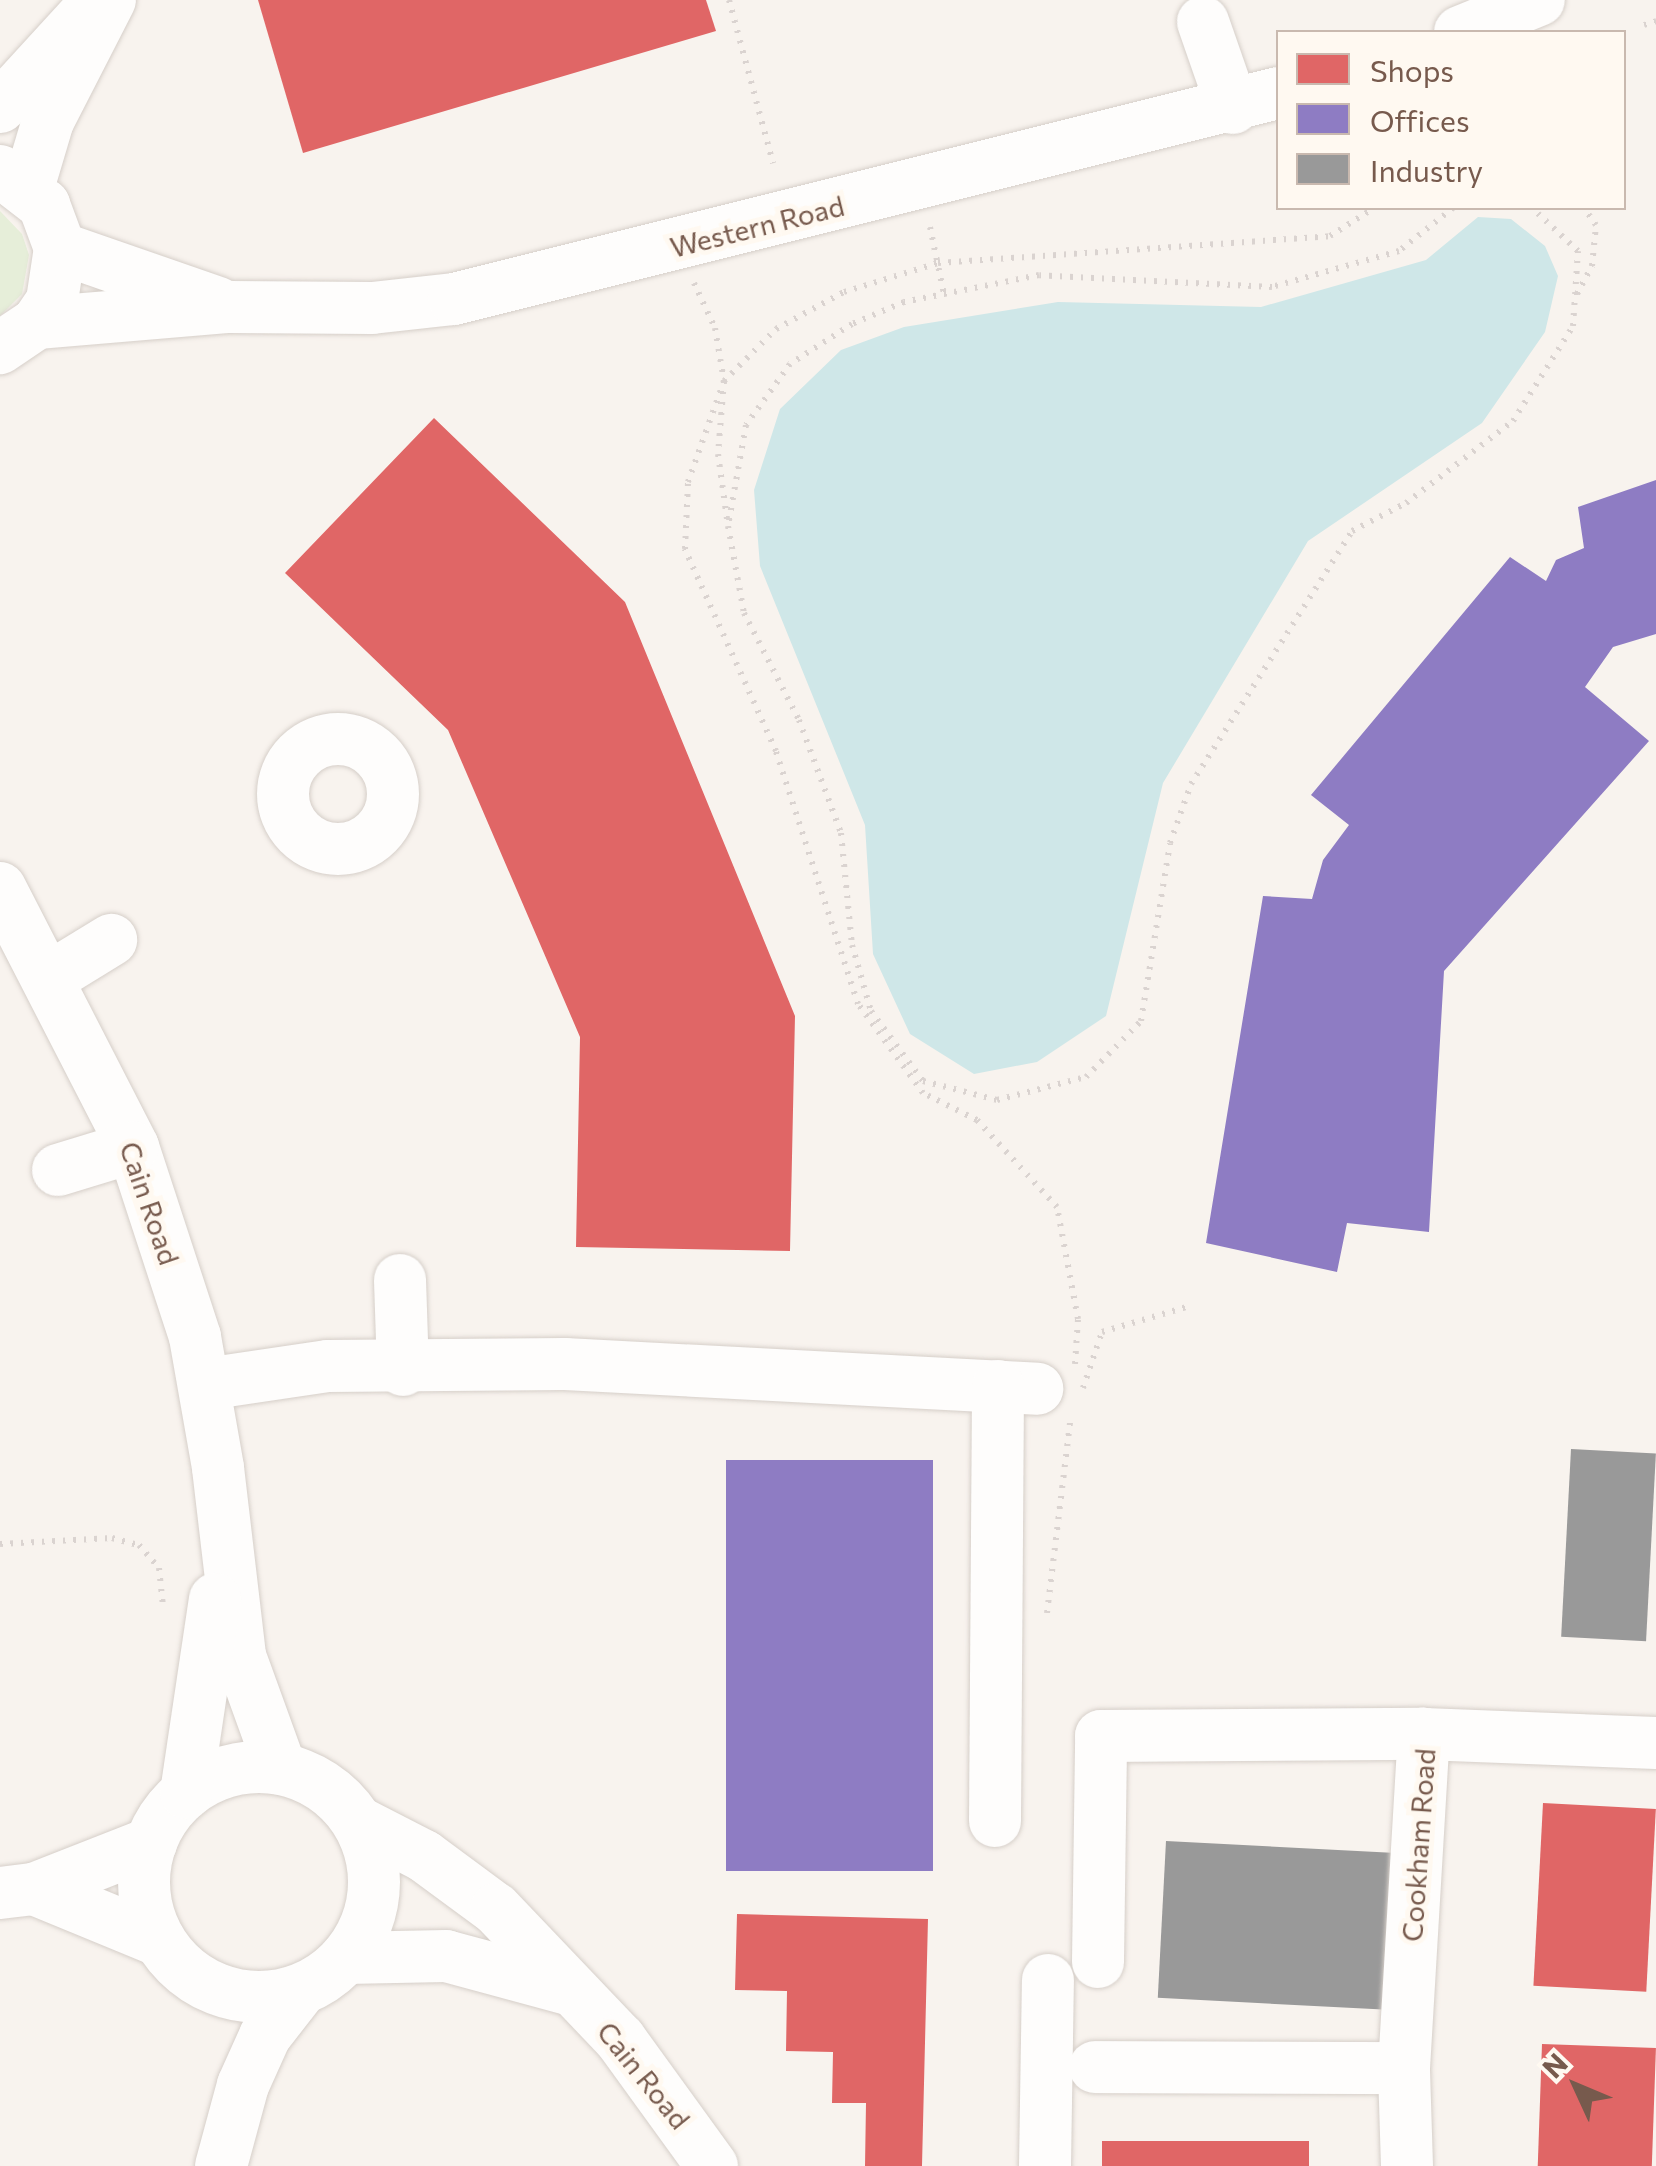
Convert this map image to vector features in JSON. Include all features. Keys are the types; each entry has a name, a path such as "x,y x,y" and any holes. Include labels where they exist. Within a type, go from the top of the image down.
{"street":[{"path":"18,336 52,301 60,248 44,206 14,180 48,121 65,56 100,0"},
{"path":"0,106 65,56 110,0"},
{"path":"1465,30 1539,0"},
{"path":"1203,22 1256,101"},
{"name":"Western Road","path":"18,336 228,306 372,308 454,299 1256,101"},
{"name":"Western Road","path":"60,248 228,306"},
{"name":"Cain Road","path":"0,888 132,1148 206,1384 222,1543 240,1656 281,1769"},
{"path":"49,978 111,940"},
{"path":"58,1170 132,1148"},
{"path":"400,1280 403,1370"},
{"path":"206,1384 328,1366 403,1370 565,1364 1036,1393 995,1821"},
{"name":"Cain Road","path":"186,1793 222,1543"},
{"path":"1098,1962 1101,1736 1424,1734"},
{"name":"Cookham Road","path":"1407,2166 1404,2068 1424,1734 1656,1743"},
{"path":"221,2166 243,2085 265,2036 300,1990 346,1958 362,1934 374,1877 358,1822 324,1788 281,1769 231,1772 186,1793 150,1843 144,1876 160,1941 182,1968 212,1988 241,1996 300,1990"},
{"name":"Cain Road","path":"358,1822 424,1856 473,1890 620,2040 712,2166"},
{"path":"17,1891 150,1843"},
{"path":"17,1891 160,1941"},
{"name":"Cain Road","path":"346,1958 446,1956 569,1990"},
{"path":"1045,2166 1048,1980"},
{"path":"212,1988 243,2085"},
{"path":"1095,2067 1404,2068"}],"path":[{"path":"729,0 773,163"},
{"path":"1644,25 1656,21"},
{"path":"1046,1620 1036,1393 1078,1319 1057,1207 976,1120 923,1093 858,1004 776,750 684,549 688,482 724,382 793,320 844,292 938,262 1330,236 1371,210"},
{"path":"728,526 746,425 790,364 852,324 944,294 1039,275 1272,288 1400,251 1451,210"},
{"path":"692,278 715,328 724,382 718,454 744,613 799,720 841,833 852,945 871,1012 923,1081 997,1100 1086,1077 1140,1020 1170,842 1191,784 1352,531 1406,503 1513,421 1573,326 1578,251 1534,210"},
{"path":"1575,296 1592,266 1596,226 1585,210"},
{"path":"928,219 944,294"},
{"path":"1036,1393 1091,1378 1102,1332 1190,1306"},
{"path":"0,1544 112,1538 140,1545 159,1568 162,1622"}],"green space":[{"path":"0,211 22,234 29,255 22,294 0,316"}],"water":[{"path":"1478,217 1511,219 1545,246 1558,276 1545,332 1482,423 1308,541 1163,783 1106,1016 1037,1062 974,1074 910,1034 873,954 865,825 760,566 754,490 780,409 841,350 904,327 1058,302 1261,307 1426,260"}],"building: Shops":[{"path":"258,0 706,0 716,31 303,153"},
{"path":"434,418 625,602 795,1016 790,1251 576,1247 580,1037 448,730 285,573"},
{"path":"1543,1803 1656,1809 1646,1992 1533,1986"},
{"path":"737,1914 928,1919 922,2166 865,2166 866,2103 832,2103 833,2052 786,2051 787,1991 735,1990"},
{"path":"1542,2044 1656,2048 1652,2166 1538,2166"},
{"path":"1102,2141 1309,2141 1309,2166 1102,2166"}],"building: Offices":[{"path":"1656,480 1656,634 1613,647 1585,687 1649,741 1444,971 1429,1232 1347,1223 1337,1272 1206,1243 1263,896 1312,899 1323,860 1349,825 1311,795 1510,557 1546,581 1556,560 1584,548 1578,507"},
{"path":"726,1460 933,1460 933,1871 726,1871"}],"building: Industry":[{"path":"1571,1449 1656,1453 1646,1641 1561,1637"},
{"path":"1166,1841 1406,1854 1397,2010 1158,1998"}]}
